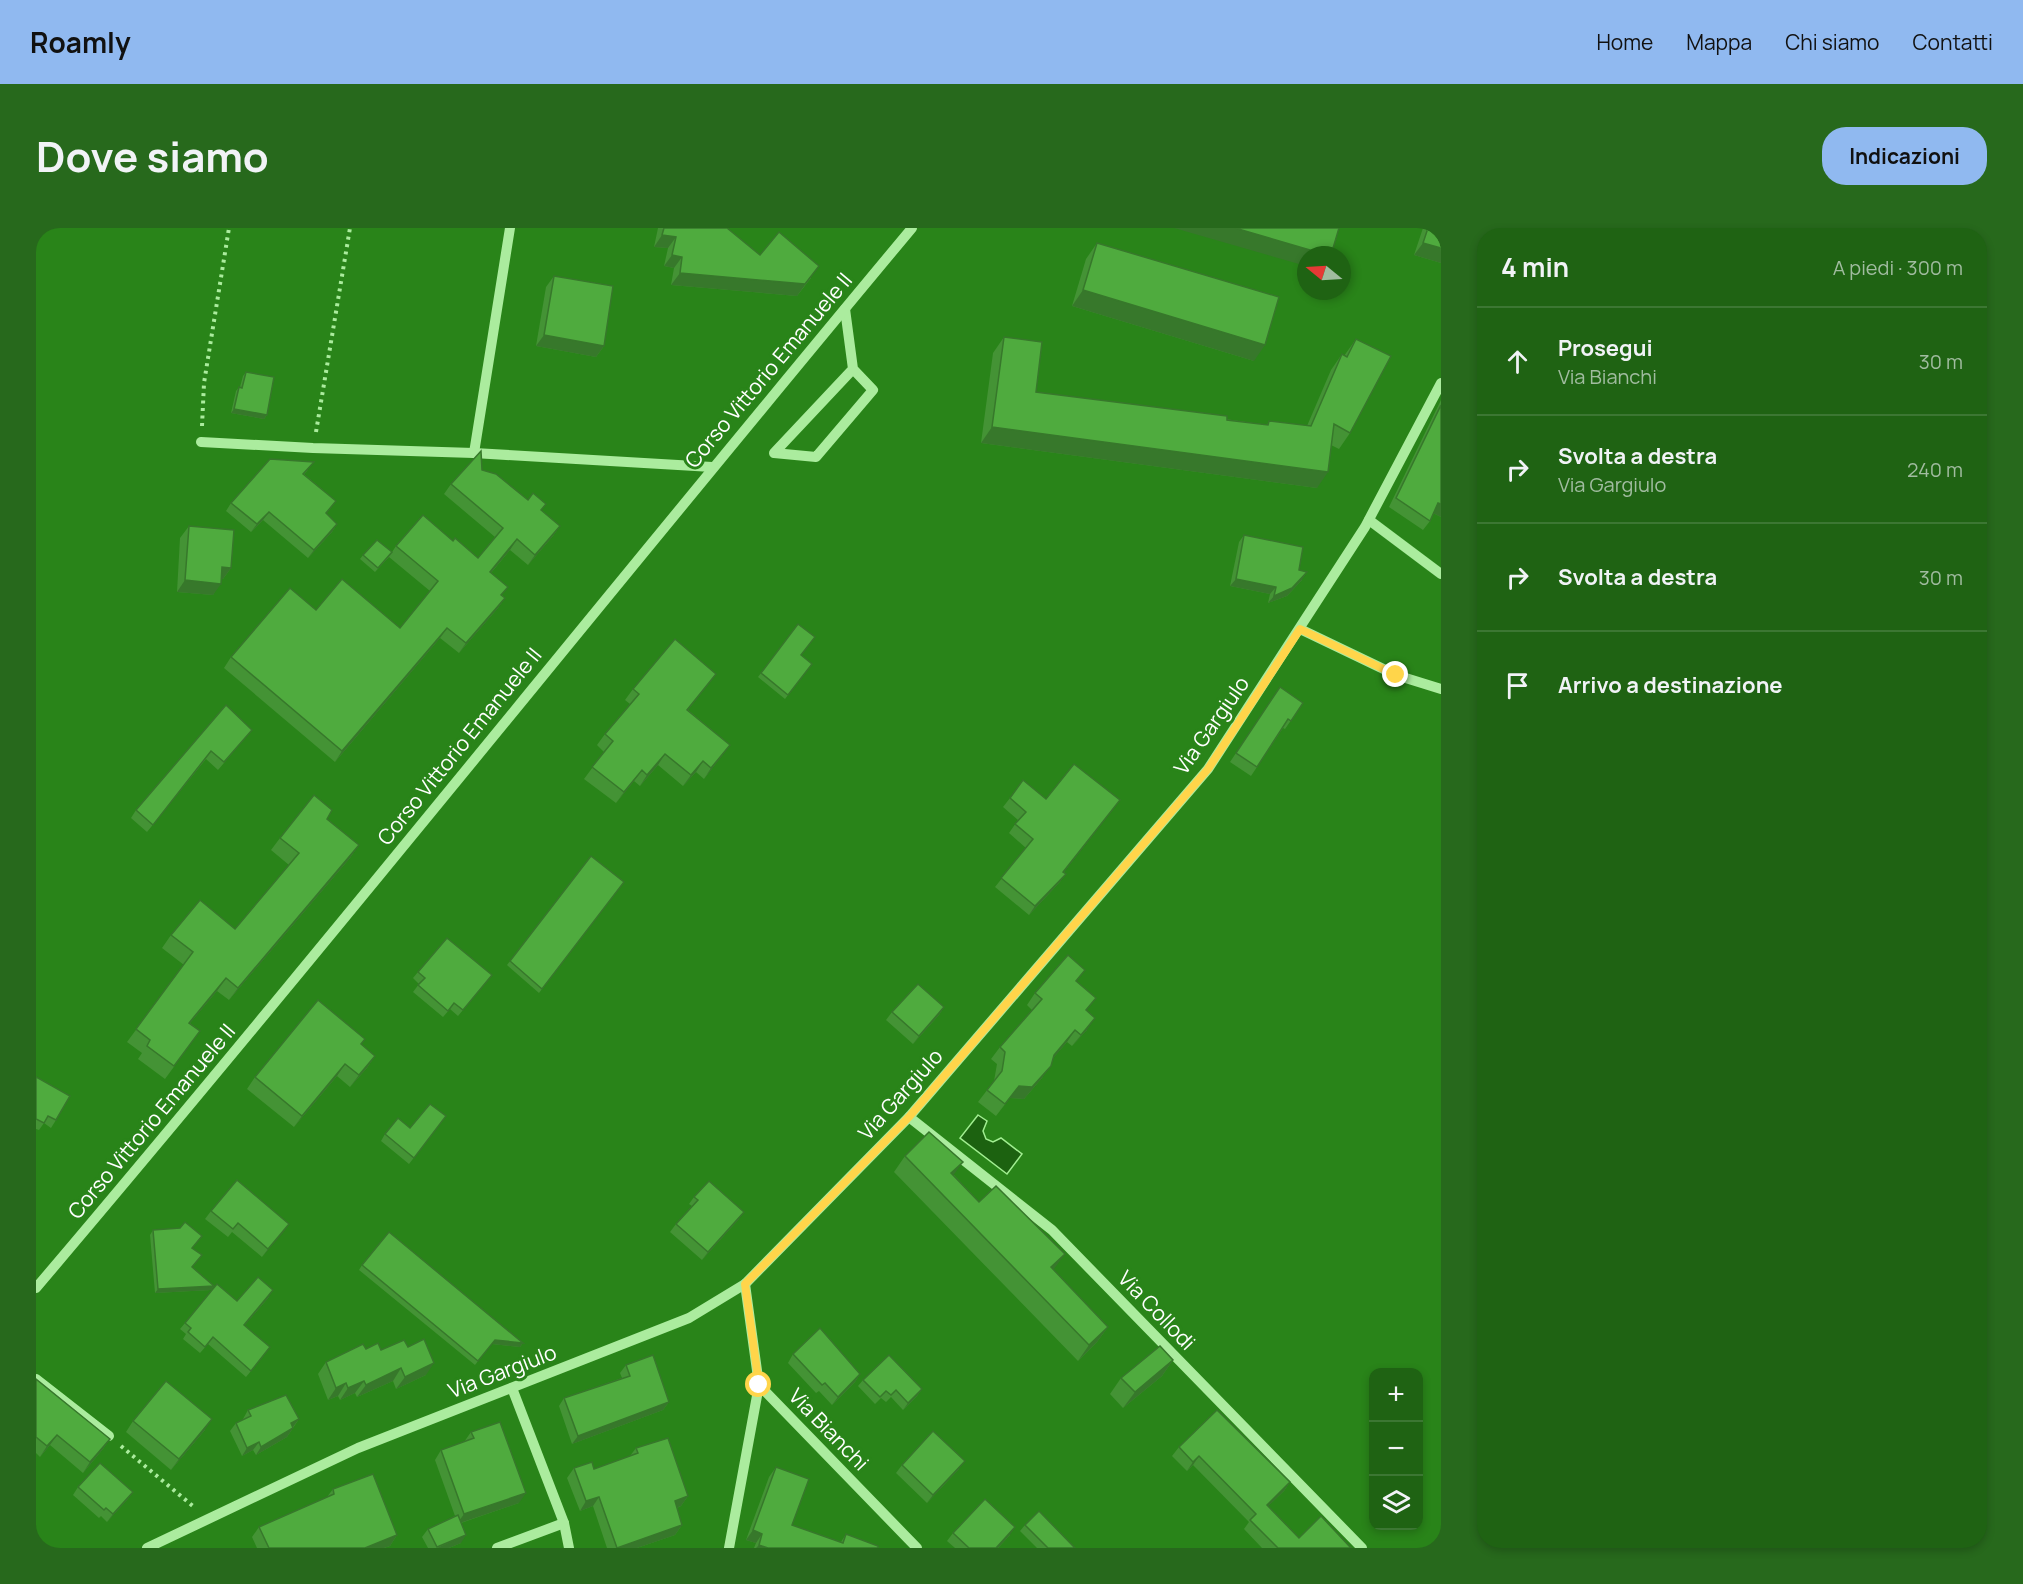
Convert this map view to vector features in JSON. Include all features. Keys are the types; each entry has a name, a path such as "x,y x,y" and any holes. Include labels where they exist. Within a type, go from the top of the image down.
{"street":[{"path":"474,453 510,228"},
{"name":"Corso Vittorio Emanuele II","path":"36,1288 216,1075 712,467 912,228"},
{"path":"845,309 853,369 873,390 816,457 774,453 853,369"},
{"name":"Via Gargiulo","path":"147,1548 358,1448 689,1318 745,1284 909,1117 1208,769 1369,520 1441,383"},
{"path":"201,442 474,453 712,467"},
{"path":"1369,520 1441,574"},
{"path":"1300,629 1396,675 1441,689"},
{"name":"Via Collodi","path":"909,1117 1052,1230 1362,1548"},
{"name":"Via Bianchi","path":"745,1284 759,1385 917,1548"},
{"path":"36,1379 109,1436"},
{"path":"729,1548 759,1385"},
{"path":"512,1388 564,1523 569,1548"},
{"path":"497,1548 564,1523"}],"path":[{"path":"201,442 204,383 229,228"},
{"path":"314,448 350,228"},
{"path":"109,1436 208,1519"}],"shaded area":[{"path":"978,1115 987,1121 983,1131 986,1139 993,1142 1001,1138 1022,1154 1007,1174 960,1138"}],"building":[{"path":"664,228 727,228 760,255 779,232 819,266 805,284 680,273 682,257 672,255 676,237 662,235"},
{"path":"1235,228 1339,228 1334,246 1297,246"},
{"path":"1428,228 1441,228 1441,248 1423,243"},
{"path":"1097,243 1279,297 1265,345 1083,290"},
{"path":"554,276 613,286 604,346 544,335"},
{"path":"1004,337 1042,342 1036,392 1227,416 1227,420 1268,425 1269,421 1311,426 1342,354 1347,357 1356,339 1391,356 1350,433 1334,424 1328,472 992,427"},
{"path":"246,372 274,377 267,415 234,409 239,387 242,388"},
{"path":"1441,405 1441,504 1438,503 1430,521 1396,498"},
{"path":"481,451 482,470 496,474 528,500 533,493 546,504 541,510 560,526 535,555 517,539 490,572 508,587 501,595 505,598 466,643 447,628 342,751 231,657 290,588 316,610 342,579 400,628 438,581 396,546 423,515 453,541 455,538 478,558 503,528 451,484"},
{"path":"270,459 314,462 303,474 336,501 326,513 337,524 314,550 269,512 257,524 231,503"},
{"path":"189,526 234,530 231,568 222,567 221,584 185,580"},
{"path":"1244,535 1303,547 1299,570 1307,572 1292,588 1274,596 1276,587 1236,579"},
{"path":"377,540 392,552 378,568 363,555"},
{"path":"798,624 815,637 801,655 812,664 788,695 761,673"},
{"path":"675,639 716,674 687,710 730,745 711,768 703,761 691,775 665,754 647,775 642,770 624,792 592,767 613,741 605,734 639,694 633,689"},
{"path":"1280,687 1303,703 1291,721 1288,719 1257,767 1236,753"},
{"path":"226,705 252,730 224,762 211,751 153,825 136,810"},
{"path":"1074,764 1120,800 1063,872 1066,874 1035,906 1001,878 1033,839 1015,824 1026,812 1010,798 1023,780 1046,799"},
{"path":"314,795 332,810 327,819 359,845 238,988 226,978 189,1023 200,1031 174,1066 147,1046 150,1040 136,1029 193,952 171,935 200,900 235,929 299,853 280,838"},
{"path":"591,856 624,882 542,989 510,961"},
{"path":"447,938 492,975 463,1010 454,1003 448,1011 418,985 425,978 418,972"},
{"path":"1068,955 1085,970 1076,981 1096,998 1086,1010 1095,1018 1081,1035 1075,1030 1054,1055 1051,1066 1032,1087 1019,1086 1005,1104 987,1090 1002,1071 1005,1052 1000,1047 1042,999 1035,993"},
{"path":"918,984 944,1007 919,1036 892,1012"},
{"path":"318,1000 365,1039 361,1044 375,1056 359,1075 345,1064 302,1116 255,1077"},
{"path":"36,1077 70,1096 56,1120 48,1116 44,1123 36,1119"},
{"path":"430,1104 446,1116 414,1158 385,1134 398,1118 410,1128"},
{"path":"929,1132 963,1162 951,1173 979,1202 996,1186 1065,1254 1051,1267 1108,1327 1089,1345 905,1156"},
{"path":"237,1180 289,1224 268,1249 238,1223 233,1229 211,1211"},
{"path":"709,1181 744,1212 708,1252 676,1224 698,1200 694,1197"},
{"path":"185,1222 202,1236 192,1248 202,1255 192,1267 214,1286 158,1289 153,1230 180,1228"},
{"path":"389,1232 523,1343 495,1340 478,1361 362,1265"},
{"path":"258,1277 273,1290 244,1325 270,1347 251,1371 213,1337 205,1347 188,1332 191,1328 185,1323 217,1284 237,1301"},
{"path":"820,1328 860,1374 838,1397 825,1383 822,1385 793,1354"},
{"path":"424,1339 434,1363 405,1377 401,1368 366,1385 364,1381 348,1388 346,1383 336,1388 326,1362 363,1344 366,1349 378,1343 381,1350 404,1340 408,1347"},
{"path":"1160,1346 1173,1360 1135,1392 1121,1378"},
{"path":"653,1355 669,1402 578,1436 564,1398 630,1376 626,1365"},
{"path":"889,1355 922,1389 908,1403 896,1390 891,1395 886,1391 880,1397 863,1380"},
{"path":"36,1379 110,1439 90,1462 57,1435 47,1446 36,1437"},
{"path":"166,1381 212,1419 179,1459 133,1421"},
{"path":"286,1395 299,1419 291,1423 293,1428 261,1447 259,1442 247,1448 236,1423 251,1416 248,1410"},
{"path":"1217,1410 1290,1482 1267,1505 1299,1538 1321,1516 1351,1548 1278,1548 1250,1520 1256,1514 1199,1456 1193,1462 1179,1447"},
{"path":"500,1422 526,1493 464,1514 441,1450 474,1438 471,1432"},
{"path":"933,1431 965,1461 933,1495 902,1465"},
{"path":"668,1438 688,1496 675,1501 682,1525 617,1548 599,1497 586,1501 574,1468 592,1462 594,1469 638,1453 636,1448"},
{"path":"100,1463 133,1492 113,1514 106,1508 104,1510 78,1487"},
{"path":"776,1467 809,1479 792,1525 843,1543 846,1534 878,1546 878,1548 768,1548 759,1545 762,1534 753,1530"},
{"path":"373,1474 397,1535 365,1548 269,1548 259,1527 334,1494 333,1489"},
{"path":"985,1499 1015,1527 996,1548 969,1548 953,1533"},
{"path":"1039,1511 1075,1548 1048,1548 1025,1525"},
{"path":"458,1515 466,1535 437,1547 428,1529"}],"route":[{"path":"759,1385 745,1284 909,1117 1208,769 1300,629 1396,675"}]}
